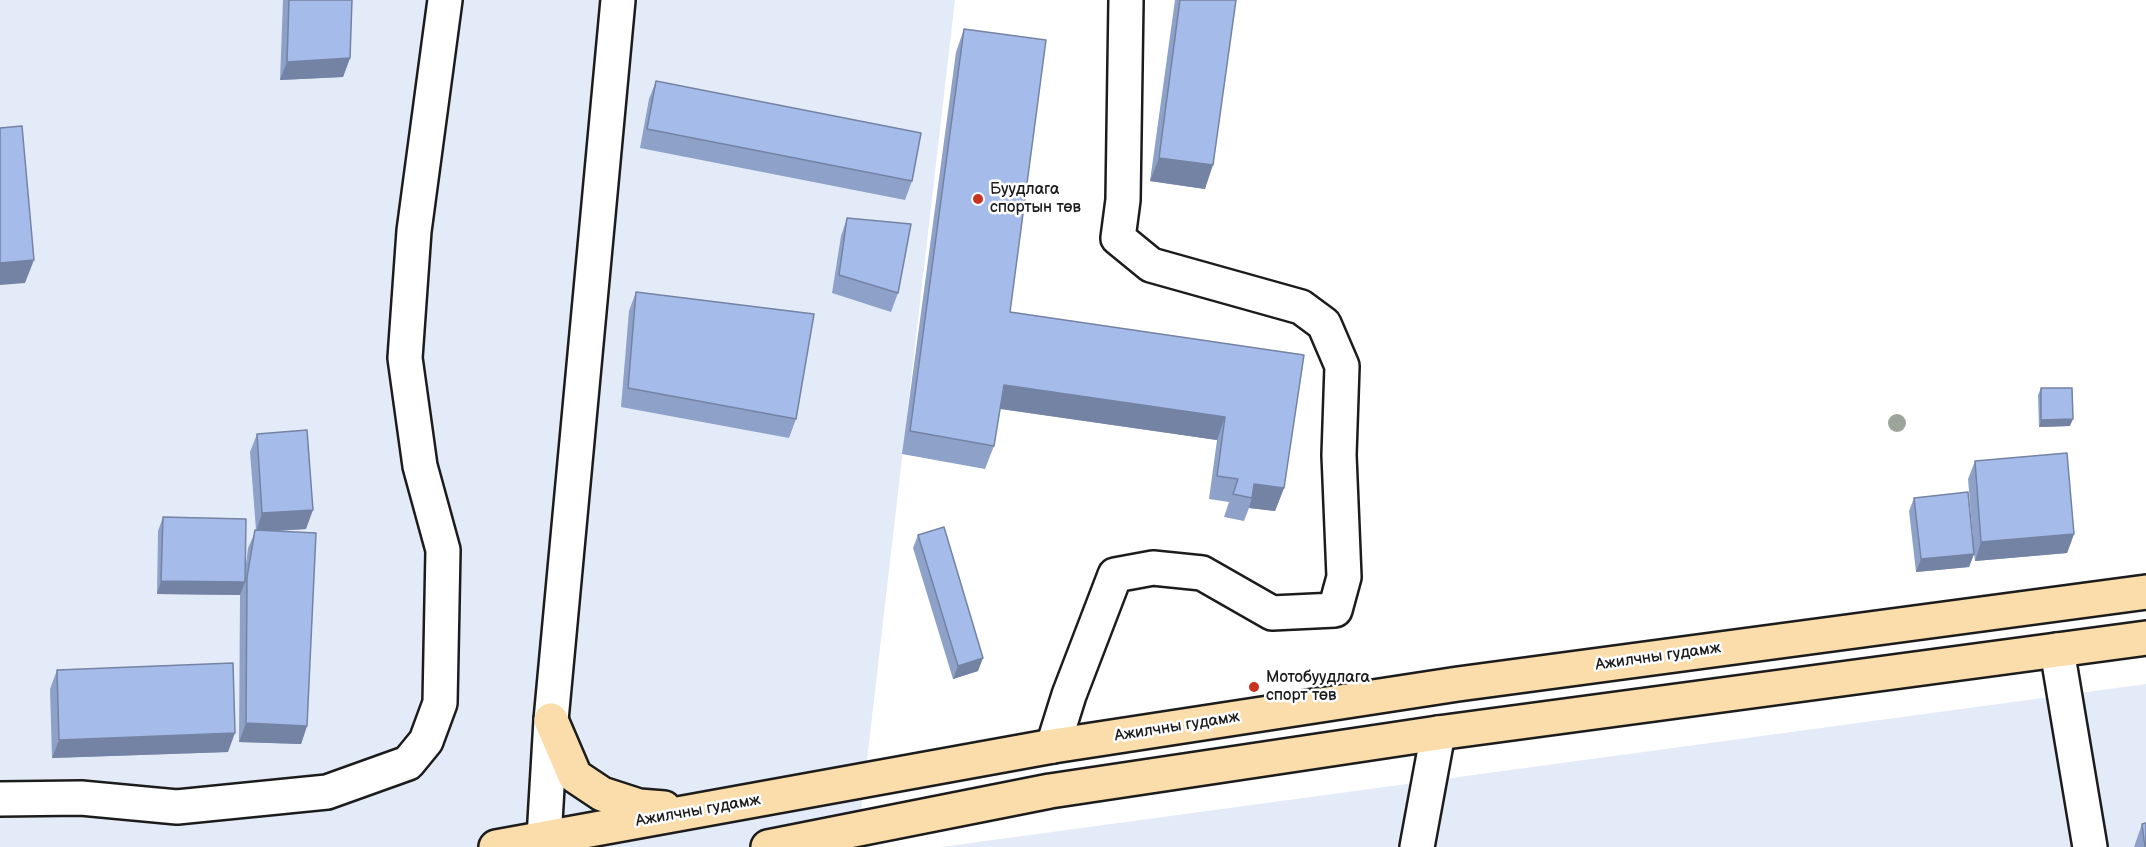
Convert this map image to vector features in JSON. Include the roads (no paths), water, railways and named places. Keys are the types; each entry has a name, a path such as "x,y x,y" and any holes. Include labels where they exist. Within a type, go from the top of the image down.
{"main road":[{"name":"Ажилчны гудамж","path":"496,847 1053,746 1458,684 2145,591"},
{"path":"768,847 1050,791 1438,733 2146,638"},
{"path":"550,720 575,776 602,794 639,806 702,810"}],"street":[{"path":"0,799 81,798 177,807 327,792 408,763 426,741 440,703 443,550 420,466 405,358 414,231 445,0"},
{"path":"544,838 550,720 618,0"},
{"path":"1053,746 1069,695 1115,574 1153,568 1202,573 1272,613 1335,610 1344,577 1339,455 1342,366 1324,324 1301,307 1151,265 1118,238 1123,200 1126,0"},
{"path":"2057,650 2090,847"},
{"path":"1417,847 1438,733"}],"place":[{"name":"Буудлага спортын төв","path":"978,199"},
{"name":"Мотобуудлага спорт төв","path":"1254,687"}]}
